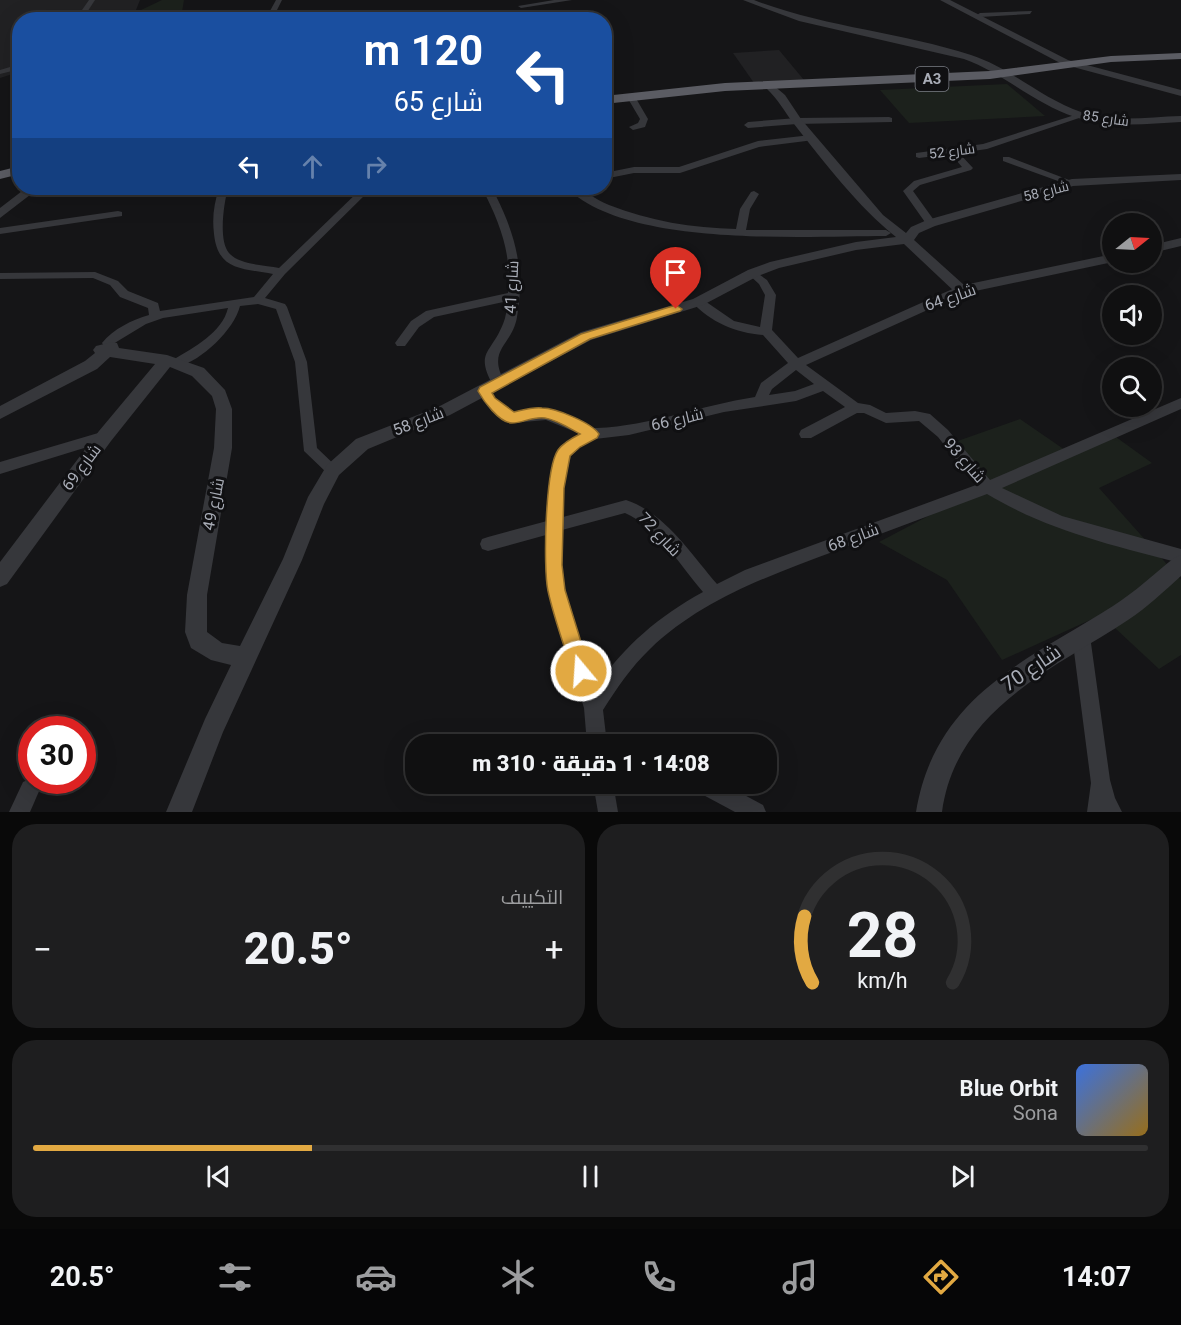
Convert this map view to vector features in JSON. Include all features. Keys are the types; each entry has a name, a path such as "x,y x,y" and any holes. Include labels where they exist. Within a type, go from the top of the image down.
{"highway":[{"name":"A3","path":"612,99 717,88 769,86 782,91 1005,74 1107,60 1181,56"},
{"path":"1107,60 1105,66 1122,75"}],"street":[{"path":"522,6 569,0"},
{"name":"شارع 85","path":"747,0 799,20 840,31 965,56 1005,74 1064,109 1081,116 1129,122 1181,119"},
{"path":"944,0 1077,64 1181,92"},
{"path":"951,0 1077,64 1181,92"},
{"path":"980,15 1030,12"},
{"path":"782,91 797,121 890,232"},
{"path":"631,97 644,119 642,125 633,127"},
{"name":"شارع 52","path":"919,155 984,147 1081,116"},
{"path":"748,125 797,121 889,120"},
{"path":"612,174 634,170 680,170 758,144 811,138"},
{"path":"931,223 908,191 910,187 968,168 954,152"},
{"path":"1006,159 1072,183"},
{"name":"شارع 58","path":"179,812 213,727 292,560 315,502 333,470 369,440 444,411 586,336 698,302 753,273 774,265 911,235 931,223 1072,183 1181,177"},
{"path":"741,231 745,209 754,194"},
{"path":"0,214 25,195"},
{"path":"221,195 217,214 221,247 225,256 240,264 281,272"},
{"path":"258,300 263,291 281,272 360,195"},
{"name":"شارع 41","path":"491,195 512,250 515,267 511,319 490,358 493,374 492,387"},
{"path":"584,195 600,205 640,220 702,229 759,234 890,232"},
{"path":"0,231 118,214"},
{"name":"شارع 58","path":"856,246 890,232 911,235"},
{"path":"911,235 961,290"},
{"path":"1162,247 1181,242"},
{"name":"شارع 64","path":"796,364 961,290 1102,260"},
{"path":"698,302 736,328 766,331 772,297 769,289 753,273"},
{"path":"0,276 95,275 114,283 124,294 154,306 155,315"},
{"path":"401,343 415,324 430,314 512,296"},
{"path":"0,413 90,365 133,326 155,315 258,300 281,307 301,362 311,452 333,470"},
{"path":"108,347 131,357 166,360 207,343 228,323 234,312 235,304"},
{"name":"شارع 93","path":"766,331 796,364 855,408 867,408 887,418 915,415 925,418 988,487 1036,512 1108,536 1180,565"},
{"name":"شارع 69","path":"0,578 105,436 166,360"},
{"name":"شارع 49","path":"166,360 198,372 219,394 224,409 224,448 197,595 196,632 200,641 219,653 246,657"},
{"path":"761,400 766,386 796,364"},
{"name":"شارع 66","path":"592,434 629,430 761,400 796,396 826,385"},
{"path":"492,387 490,402 511,418 531,413 545,413 570,422 592,434"},
{"name":"شارع 68","path":"593,708 618,671 646,641 714,593 751,575 988,487 1181,403"},
{"path":"806,434 855,408"},
{"path":"592,434 568,448 561,461 556,488 554,565 556,590 593,708 596,734"},
{"path":"0,468 105,436"},
{"name":"شارع 72","path":"488,544 618,507 635,508 650,520 714,593"},
{"name":"شارع 70","path":"929,812 931,793 942,762 978,710 1013,678 1139,601 1180,565"},
{"path":"1081,636 1100,780 1106,803 1112,812"},
{"path":"1097,812 1100,780"},
{"path":"19,812 28,794"},
{"path":"605,794 608,812"},
{"path":"722,794 756,812"}],"shaded area":[{"path":"0,0 140,0 135,12 12,12 12,74 0,78"},
{"path":"162,0 184,0 182,12 137,12"},
{"path":"779,50 804,80 754,83 733,53"},
{"path":"1007,84 1045,116 909,123 880,90"},
{"path":"1020,419 1065,450 1116,437 1152,463 1099,488 1181,580 1181,655 1159,669 1101,615 1002,660 947,580 879,542 991,483 952,443"}],"route":[{"path":"581,671 556,590 554,565 556,488 564,454 568,448 592,434 570,422 545,413 531,413 511,418 490,402 484,391 586,336 676,309"}]}
